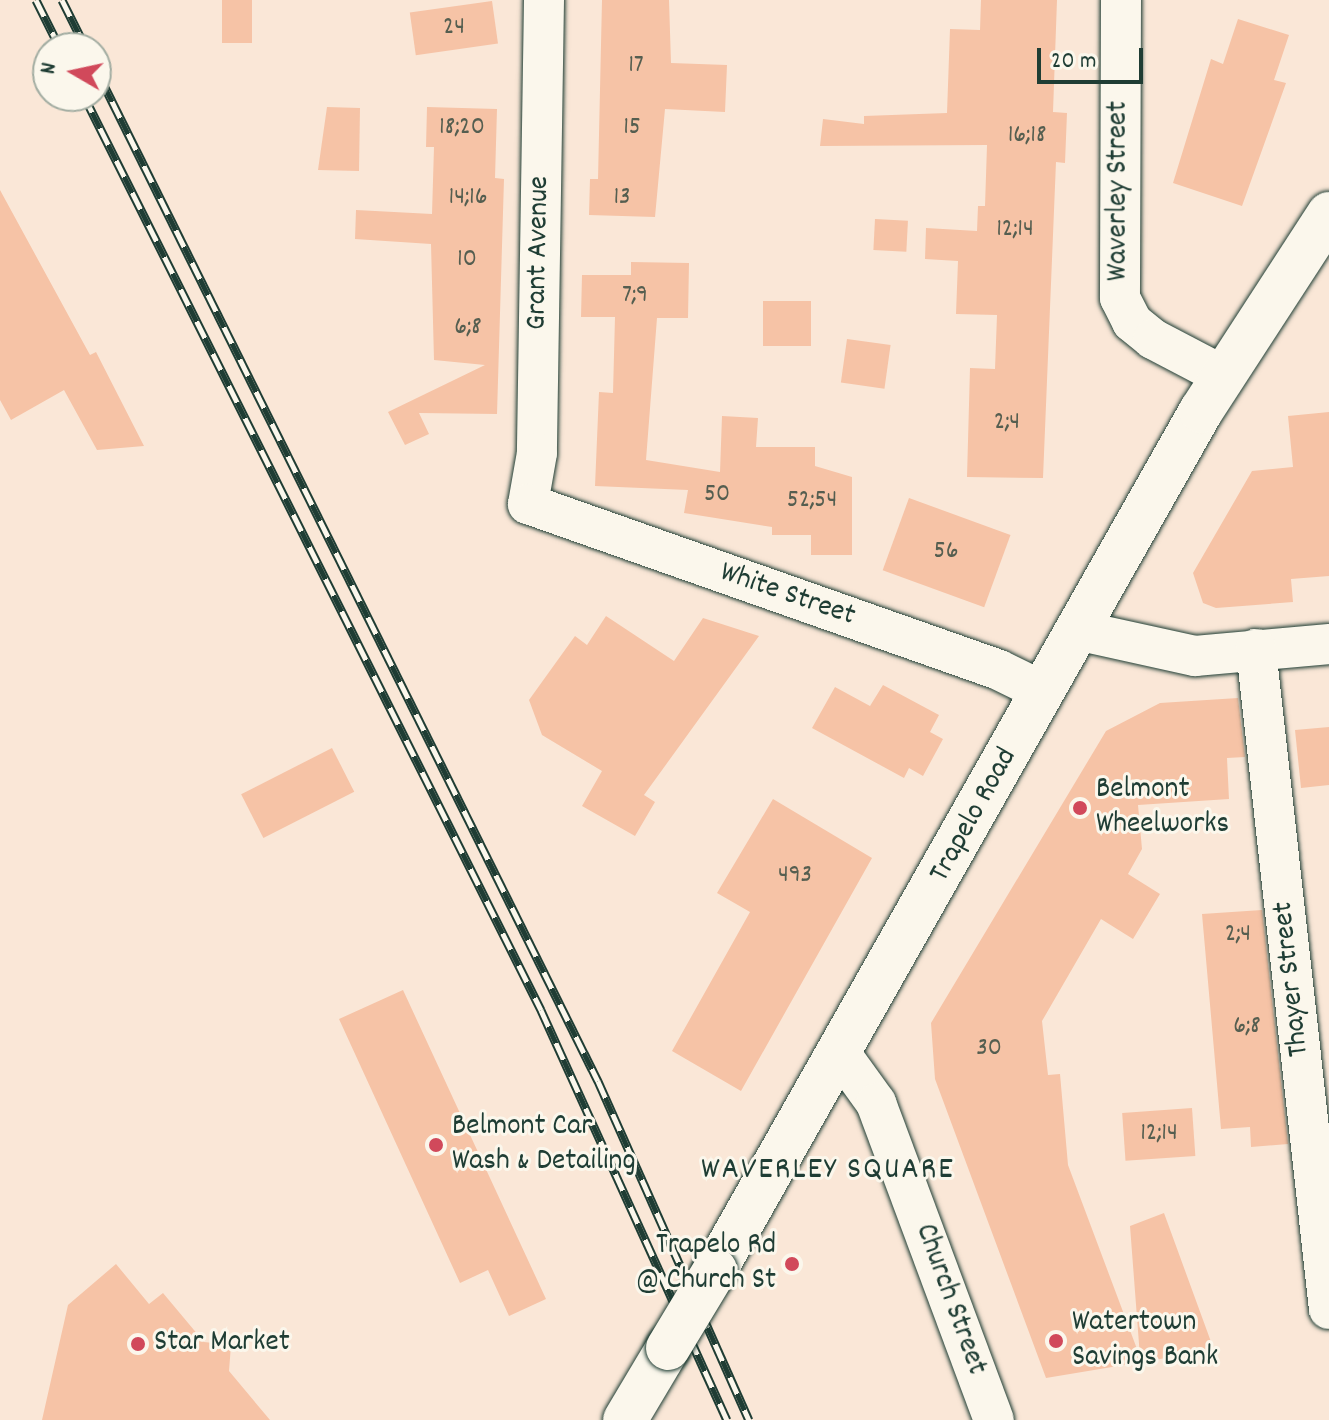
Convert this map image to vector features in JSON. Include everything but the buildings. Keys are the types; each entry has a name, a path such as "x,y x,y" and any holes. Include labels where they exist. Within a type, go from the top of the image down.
{"main road":[{"name":"Trapelo Road","path":"625,1420 840,1053 1081,631 1222,375 1329,214"}],"street":[{"name":"Grant Avenue","path":"528,504 537,453 544,0"},
{"name":"Waverley Street","path":"1121,0 1120,298 1132,322 1153,339 1222,375"},
{"name":"White Street","path":"528,504 999,670 1044,692"},
{"path":"1081,631 1176,654 1329,644"},
{"name":"Thayer Street","path":"1256,649 1329,1309"},
{"name":"Church Street","path":"840,1053 876,1103 994,1420"}],"railway":[{"path":"36,0 52,32"},
{"path":"62,0 78,32"},
{"path":"112,101 598,1081 749,1420"},
{"path":"92,112 541,1010 727,1420"}],"place":[{"name":"Belmont Wheelworks","path":"1080,808"},
{"name":"Belmont Car Wash & Detailing","path":"436,1145"},
{"name":"Trapelo Rd @ Church St","path":"792,1264"},
{"name":"Watertown Savings Bank","path":"1056,1341"},
{"name":"Star Market","path":"138,1344"}],"district":[{"name":"WAVERLEY SQUARE","path":"828,1171"}]}
